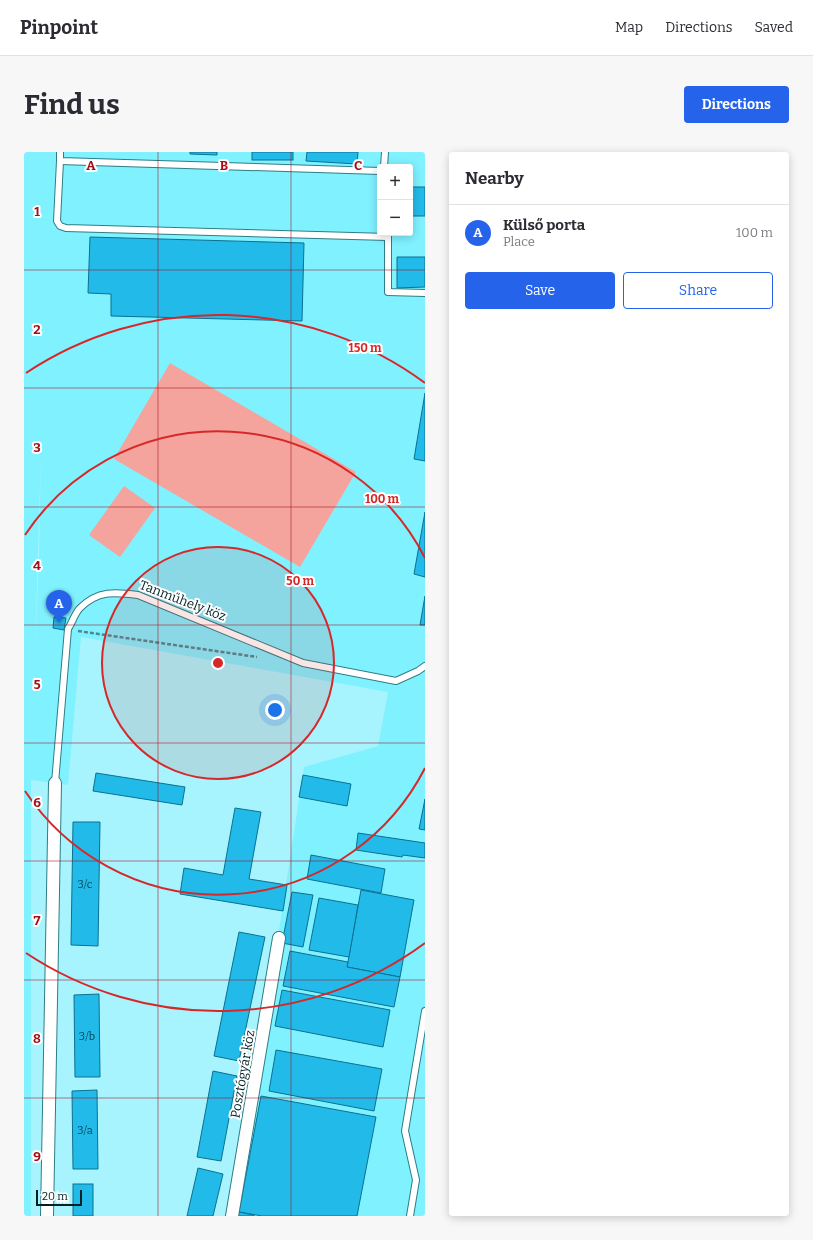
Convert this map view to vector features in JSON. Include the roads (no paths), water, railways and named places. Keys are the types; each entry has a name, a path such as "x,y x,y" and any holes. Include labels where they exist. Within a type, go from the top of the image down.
{"street":[{"name":"Tanműhely köz","path":"47,1216 55,783"},
{"name":"Posztógyár köz","path":"232,1216 279,938"}],"lane":[{"path":"60,152 57,221 60,226 66,228 377,235"},
{"path":"384,164 385,152"},
{"path":"60,160 377,171"},
{"path":"388,236 388,292 425,293"},
{"name":"Tanműhely köz","path":"55,783 68,629 80,608 96,596 115,592 138,595 303,664 396,681 418,671 425,666"},
{"path":"410,1216 416,1180 405,1132 425,1011"}],"place":[{"name":"Külső porta","path":"59,623"}]}
